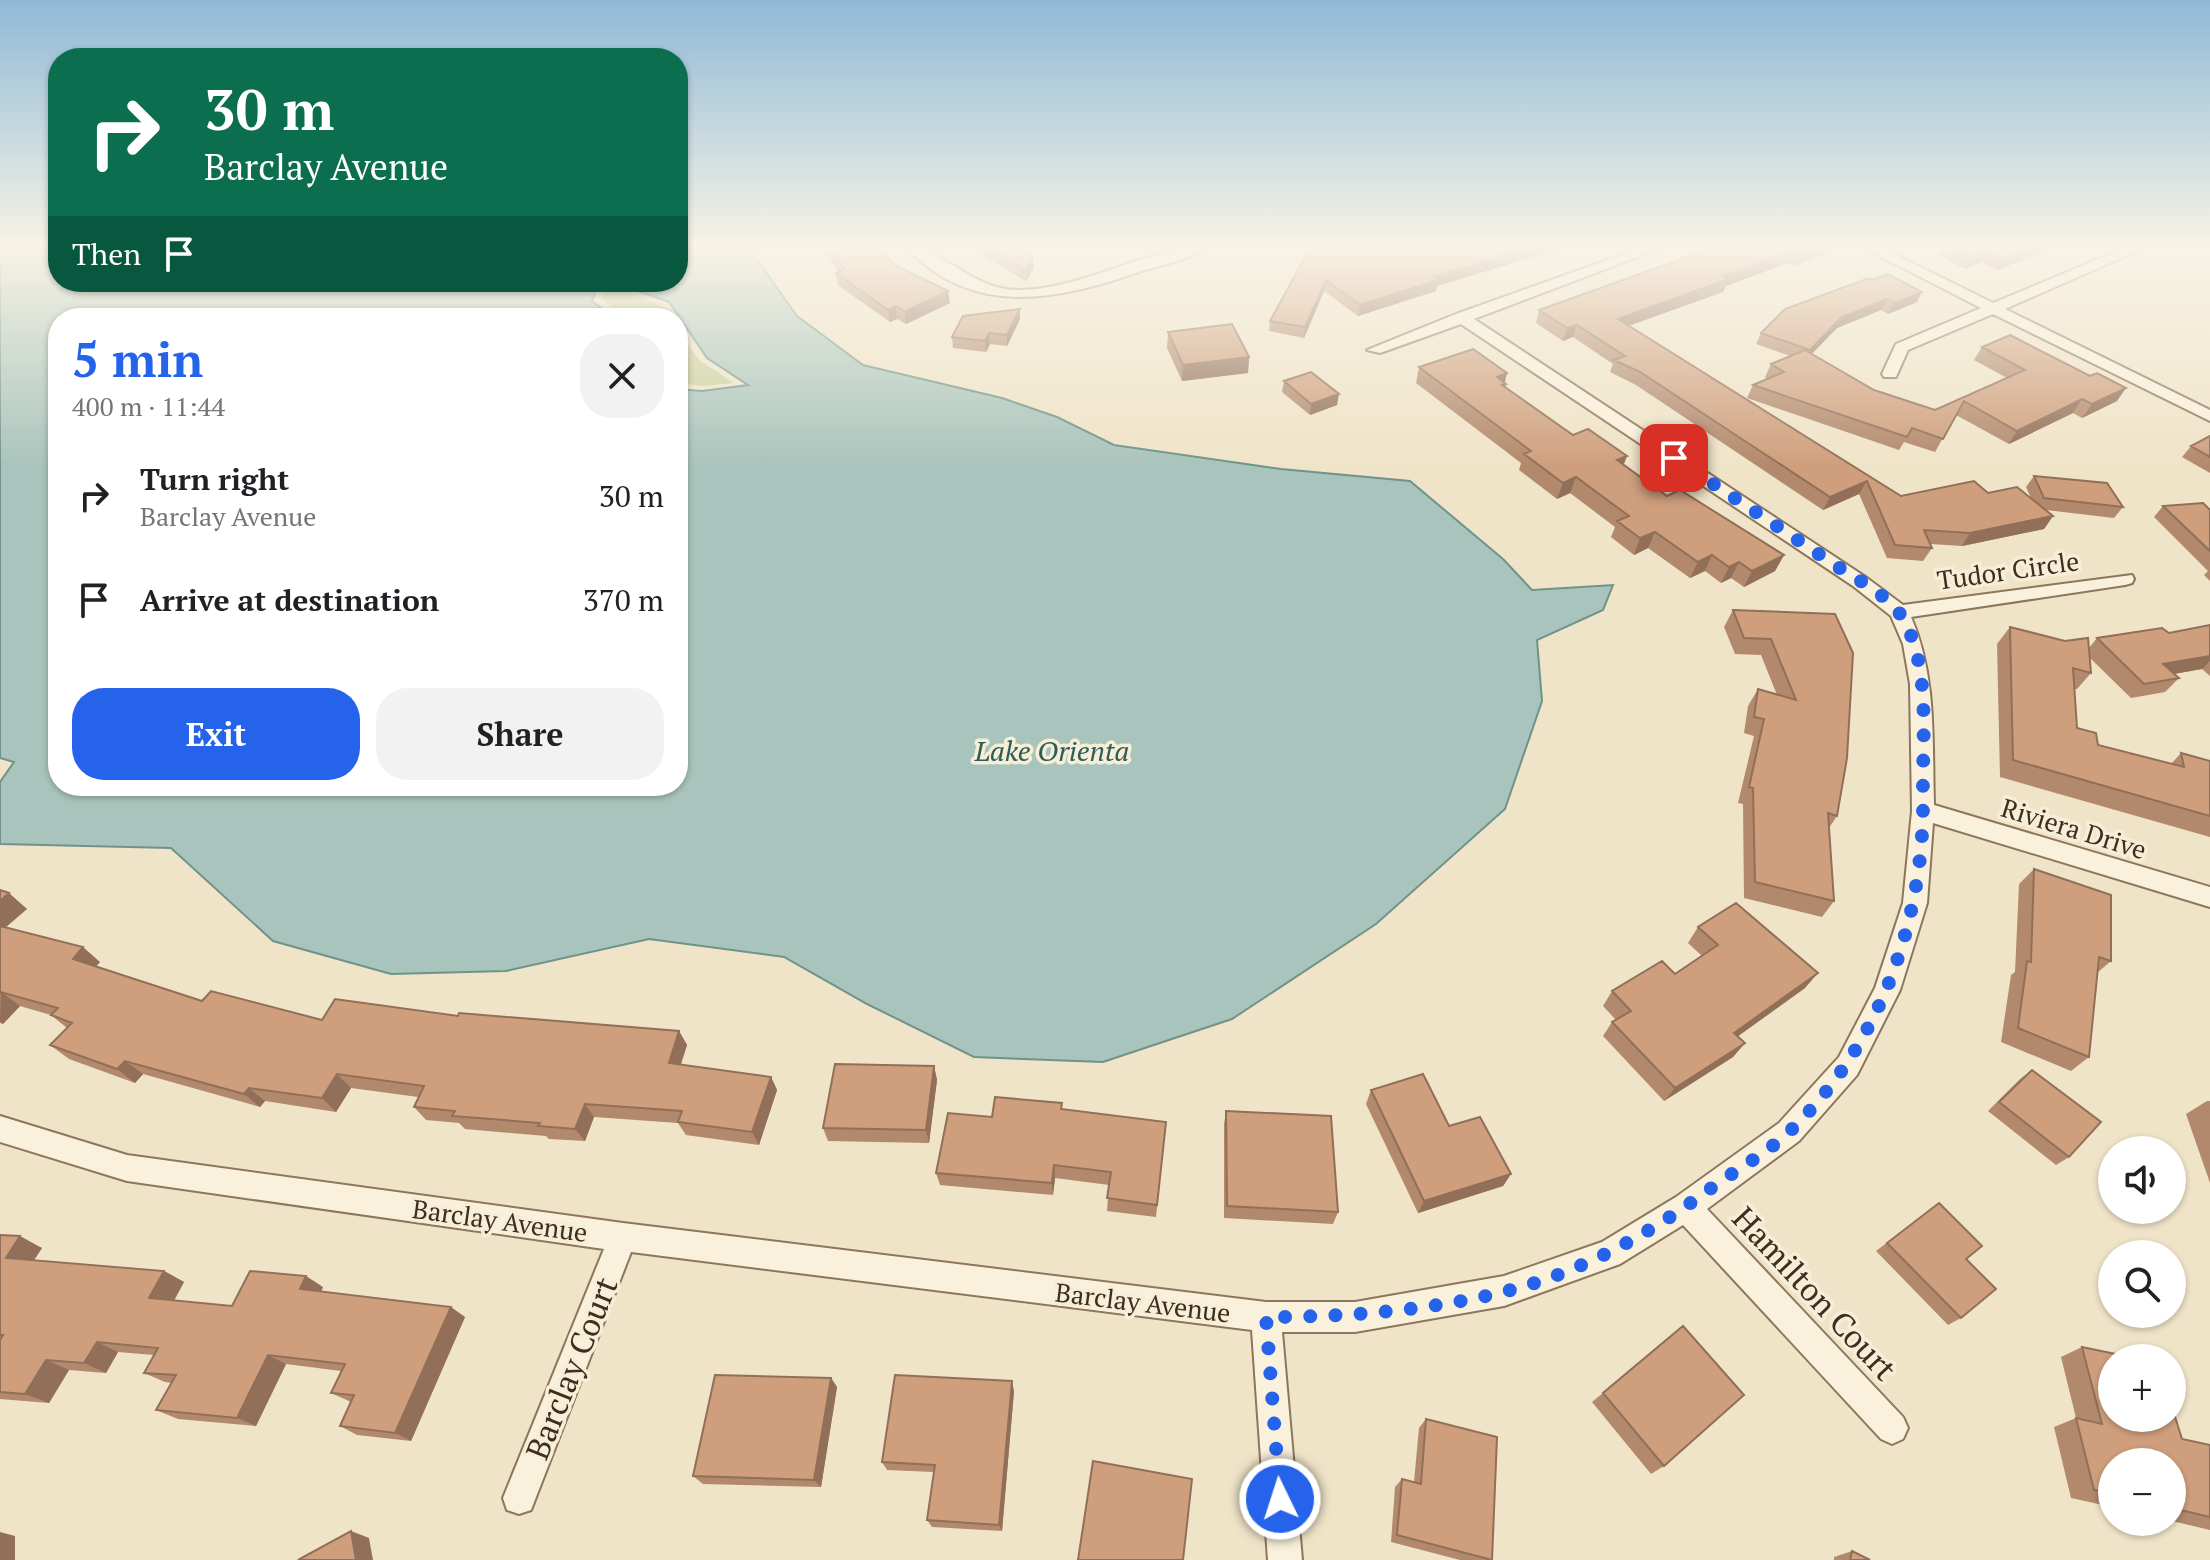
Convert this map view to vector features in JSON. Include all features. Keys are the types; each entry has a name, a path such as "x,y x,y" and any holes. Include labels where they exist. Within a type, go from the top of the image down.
{"street":[{"path":"1375,350 1451,321"},
{"path":"1467,321 1860,582 1899,612"},
{"path":"1890,374 1901,347 1964,321"},
{"path":"2017,321 2210,416"},
{"name":"Tudor Circle","path":"1899,612 2125,579"},
{"name":"Barclay Avenue","path":"0,1129 127,1168 623,1237 1266,1317 1355,1317 1504,1291 1610,1254 1686,1207 1789,1132 1848,1066 1887,990 1915,903 1923,811 1920,684 1913,644 1899,612"},
{"name":"Riviera Drive","path":"1923,811 2210,897"},
{"name":"Hamilton Court","path":"1686,1207 1892,1428"},
{"name":"Barclay Court","path":"519,1498 623,1237"},
{"path":"1266,1317 1285,1560"}],"green space":[{"path":"688,344 699,360 734,383 688,384"}],"water":[{"name":"Lake Orienta","path":"0,321 48,321 48,796 688,796 688,390 748,385 707,358 688,330 688,321 803,321 863,365 1002,398 1057,417 1114,445 1281,469 1410,481 1503,559 1532,590 1613,585 1603,610 1537,640 1542,701 1505,809 1376,924 1232,1019 1103,1062 974,1057 867,1004 784,957 649,939 506,971 391,974 273,941 171,848 0,844 0,782 14,762 0,758"}],"building":[{"path":"960,321 1014,321 1007,335 989,333 985,341 952,337"},
{"path":"1270,321 1308,321 1305,327"},
{"path":"1556,321 1621,321 1901,496 1974,481 1988,493 2017,487 2053,516 1970,533 1924,530 1932,548 1895,545 1867,481 1830,497 1640,372 1614,360 1625,356 1577,325 1567,328"},
{"path":"1773,321 1838,321 1810,350 1761,333"},
{"path":"1232,324 1249,357 1183,365 1168,332"},
{"path":"2010,335 2090,376 2097,373 2126,388 2092,404 2082,399 2017,431 1964,401 1943,439 1912,428 1907,437 1753,385 1784,372 1771,364 1805,350 1874,390 1935,410 2025,370 1982,347"},
{"path":"1473,349 1507,373 1497,377 1506,384 1502,385 1573,435 1588,429 1627,456 1617,460 1667,496 1680,490 1784,555 1752,571 1739,562 1729,567 1712,555 1698,562 1655,532 1640,538 1617,521 1629,516 1576,477 1563,483 1524,454 1531,451 1419,367"},
{"path":"1311,372 1339,394 1311,404 1284,381"},
{"path":"2210,436 2210,457 2191,446"},
{"path":"2034,476 2107,483 2123,507 2044,498"},
{"path":"2203,503 2210,510 2210,551 2163,506"},
{"path":"1733,610 1835,614 1853,653 1847,758 1837,816 1828,813 1834,901 1755,882 1753,788 1749,787 1764,719 1754,717 1758,689 1796,700 1771,639 1744,638"},
{"path":"2210,625 2210,656 2163,664 2179,678 2144,684 2097,638 2162,628 2169,633"},
{"path":"2010,627 2065,641 2088,638 2091,673 2073,668 2077,728 2096,733 2098,745 2184,767 2181,753 2210,761 2210,816 2013,760"},
{"path":"2034,869 2111,895 2111,961 2099,957 2089,1057 2018,1028 2027,961 2031,962"},
{"path":"0,890 9,893 0,901"},
{"path":"1736,903 1818,973 1734,1033 1745,1043 1675,1088 1612,1022 1631,1011 1612,991 1662,961 1675,974 1718,945 1698,927"},
{"path":"0,926 83,947 73,959 202,1001 211,991 322,1020 335,999 458,1016 459,1013 679,1031 669,1063 771,1077 752,1132 678,1122 682,1111 585,1104 575,1129 452,1116 455,1111 414,1107 424,1086 337,1074 322,1098 249,1088 244,1094 125,1061 117,1069 50,1045 72,1023 51,1015 58,1008 0,993"},
{"path":"835,1064 934,1066 926,1130 823,1128"},
{"path":"2032,1070 2101,1122 2069,1157 1999,1102"},
{"path":"1423,1074 1449,1126 1480,1117 1511,1174 1424,1201 1371,1090"},
{"path":"995,1097 1062,1103 1061,1109 1166,1122 1157,1205 1107,1198 1111,1172 1054,1165 1052,1183 936,1173 948,1113 992,1117"},
{"path":"1226,1111 1331,1116 1338,1212 1227,1206"},
{"path":"1939,1203 1982,1246 1966,1259 1996,1289 1961,1318 1887,1243"},
{"path":"0,1235 20,1236 6,1258 164,1271 149,1298 232,1306 250,1271 306,1276 300,1289 451,1307 395,1433 340,1426 354,1395 331,1393 345,1364 268,1355 237,1418 156,1410 176,1375 144,1373 158,1348 97,1342 84,1363 46,1360 25,1394 0,1392 0,1340 3,1335 0,1335"},
{"path":"1683,1326 1744,1395 1664,1466 1603,1393"},
{"path":"2082,1347 2098,1350 2098,1409"},
{"path":"715,1375 831,1378 814,1480 693,1476"},
{"path":"895,1375 1012,1381 999,1525 927,1520 935,1465 882,1462"},
{"path":"2076,1418 2098,1423 2098,1432 2180,1432 2182,1439 2210,1445 2210,1517 2186,1511 2186,1448 2098,1448 2098,1491 2094,1490"},
{"path":"1426,1419 1497,1437 1492,1560 1397,1535 1402,1479 1421,1484"},
{"path":"1093,1461 1192,1479 1183,1560 1078,1560"},
{"path":"351,1531 356,1560 298,1560"},
{"path":"1852,1551 1870,1560 1850,1560"}],"route":[{"path":"1280,1499 1266,1317 1355,1317 1504,1291 1610,1254 1686,1207 1789,1132 1848,1066 1887,990 1915,903 1923,811 1920,684 1913,644 1899,612 1860,582 1674,458"}]}
